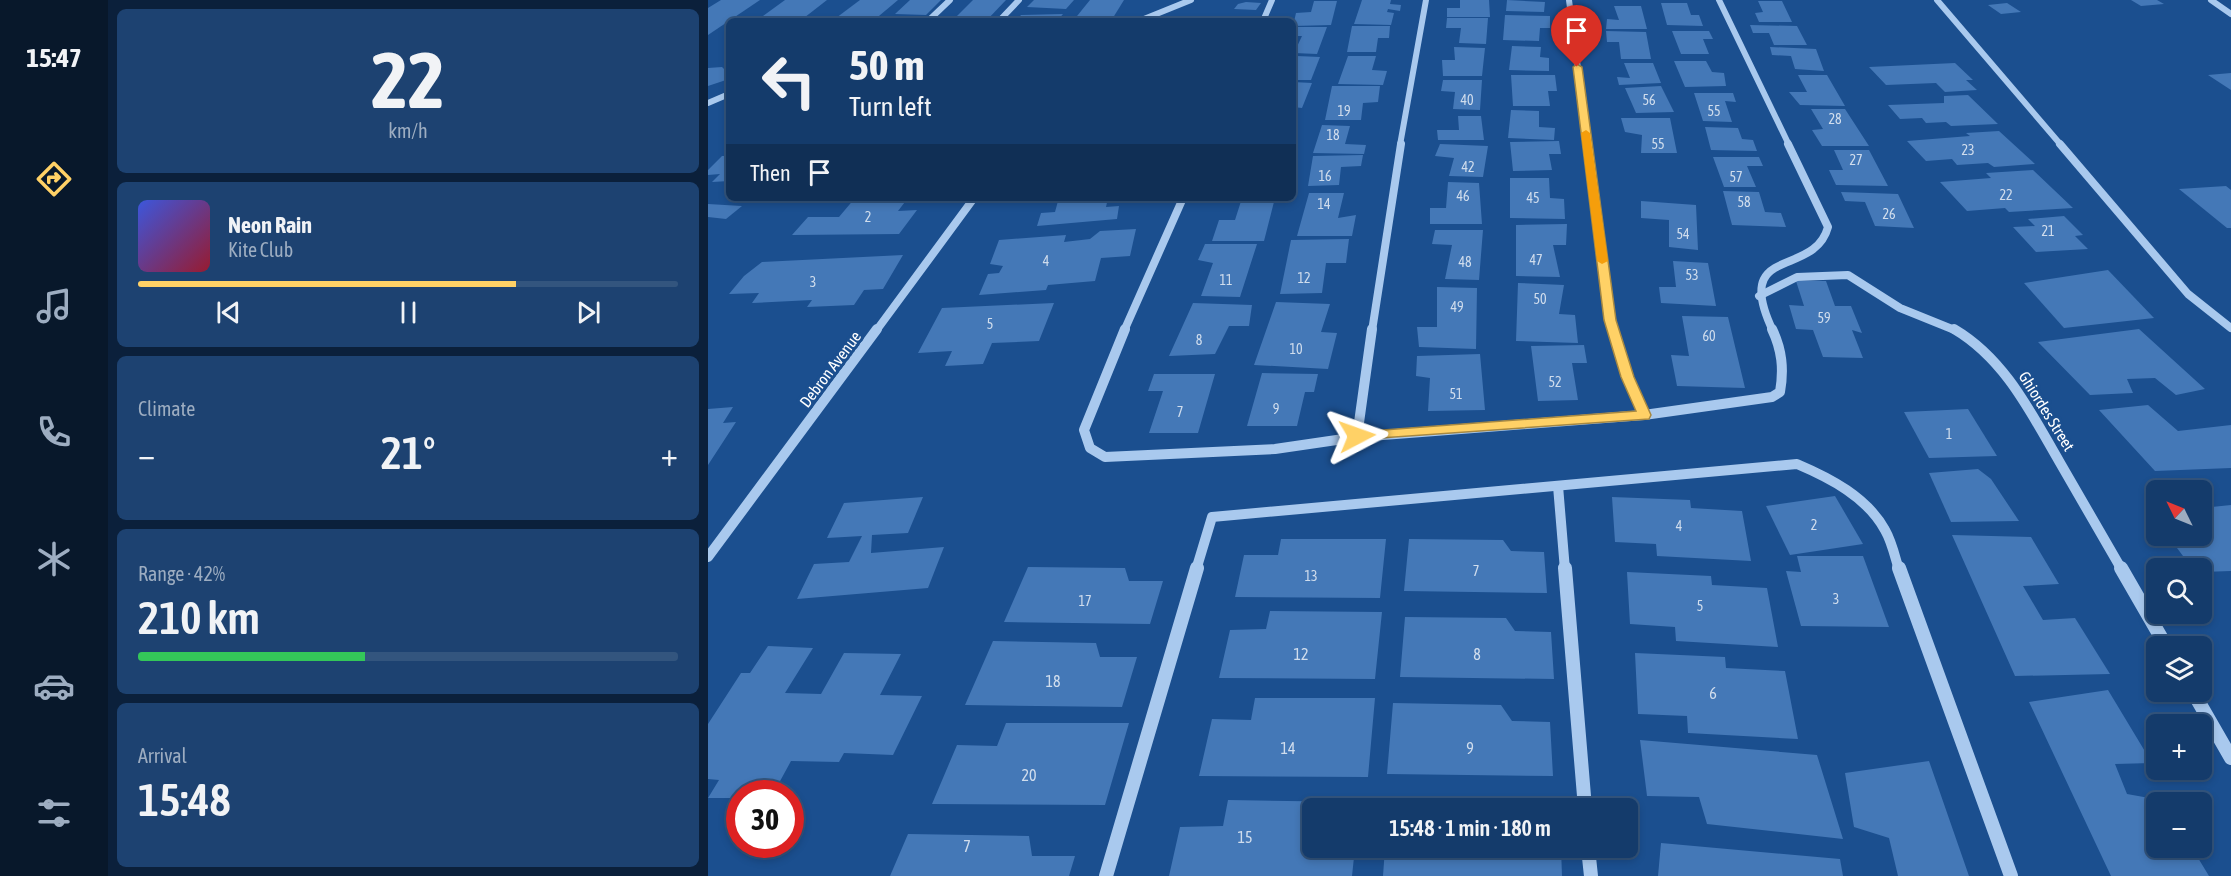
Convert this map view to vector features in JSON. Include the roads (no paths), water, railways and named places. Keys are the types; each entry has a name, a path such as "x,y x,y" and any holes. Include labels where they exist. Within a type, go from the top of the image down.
{"street":[{"path":"931,18 950,0"},
{"path":"1002,18 1018,0"},
{"path":"1146,18 1191,0"},
{"path":"1264,18 1272,0"},
{"path":"1357,436 1392,192 1426,0"},
{"path":"1569,0 1610,320 1627,377 1644,415"},
{"path":"1182,201 1101,383 1084,430 1090,448 1105,457 1275,448 1357,436 1644,415 1753,402 1772,397 1780,392 1783,380 1779,347 1759,296 1762,282 1771,271 1785,261 1821,244 1828,237 1828,227 1719,0"},
{"path":"1937,0 2188,294 2231,328"},
{"path":"2211,0 2231,14"},
{"path":"708,103 726,95"},
{"name":"Debron Avenue","path":"708,557 972,201"},
{"name":"Ghiordes Street","path":"1759,296 1797,277 1848,275 1900,308 1947,325 1971,339 1992,359 2018,391 2160,636"},
{"path":"1106,876 1212,517 1797,464 1835,480 1863,501 1885,530 2011,876"},
{"path":"1558,486 1584,798"},
{"path":"2199,702 2231,758"},
{"path":"1589,858 1591,876"}]}
